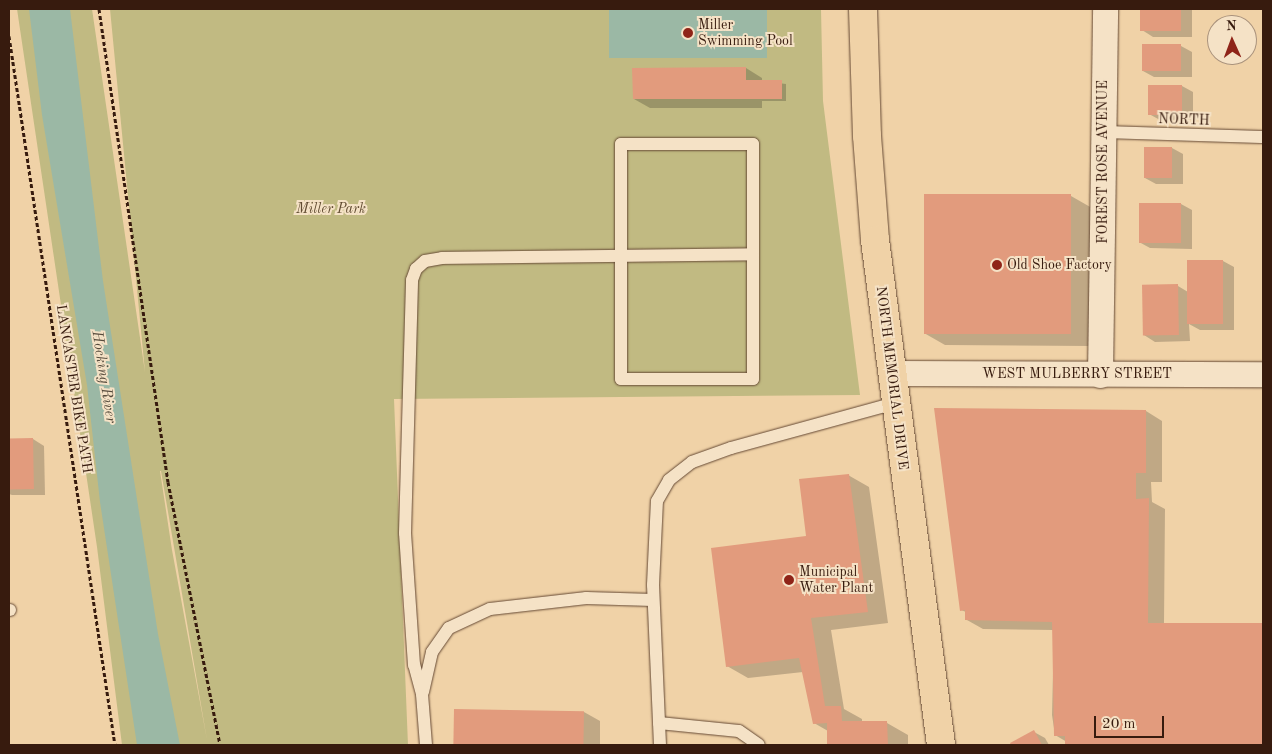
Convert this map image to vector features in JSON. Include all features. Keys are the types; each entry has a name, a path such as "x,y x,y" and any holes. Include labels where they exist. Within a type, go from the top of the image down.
{"main road":[{"name":"NORTH MEMORIAL DRIVE","path":"863,9 868,155 892,373 941,745"}],"street":[{"name":"FOREST ROSE AVENUE","path":"1100,375 1105,9"},
{"name":"WEST MULBERRY STREET","path":"892,373 1263,374"}],"lane":[{"name":"NORTH","path":"1103,132 1263,137"},
{"path":"621,144 753,144 753,379 621,379 621,255 621,144"},
{"path":"426,745 422,694 414,665 405,533 412,280 416,269 425,261 442,258 753,254"},
{"path":"660,745 653,600 657,501 669,480 692,462 731,448 896,403"},
{"path":"422,694 432,652 449,628 490,609 586,598 653,600"},
{"path":"659,723 739,731 759,745"}],"path":[{"path":"99,9 168,482 220,745"},
{"name":"LANCASTER BIKE PATH","path":"9,36 115,745"}],"green space":[{"name":"Miller Park","path":"17,9 92,9 145,372 110,9 821,9 823,101 860,395 394,399 408,745 122,745 97,547","holes":["161,471 207,740 172,550"]}],"water":[{"name":"Hocking River","path":"29,9 70,9 103,281 158,634 180,745 137,745 100,502 87,385 42,115"},
{"name":"Miller Swimming Pool","path":"609,9 767,9 767,58 609,58"}],"building":[{"path":"1140,9 1181,9 1181,31 1140,31"},
{"path":"1142,44 1181,44 1181,71 1142,71"},
{"path":"746,67 746,80 782,80 782,99 633,99 632,68"},
{"path":"1148,85 1182,85 1182,115 1148,115"},
{"path":"1144,147 1172,147 1172,178 1144,178"},
{"name":"Old Shoe Factory","path":"924,194 1071,194 1071,334 924,334"},
{"path":"1139,203 1181,203 1181,243 1139,243"},
{"path":"1187,260 1223,260 1223,324 1187,324"},
{"path":"1178,284 1179,335 1143,336 1142,285"},
{"path":"934,408 1146,410 1146,473 1136,473 1136,499 1149,498 1148,623 1263,623 1263,745 1065,745 1065,736 1054,736 1052,622 965,620 965,610 960,611"},
{"path":"9,438 33,438 34,489 10,489"},
{"name":"Municipal Water Plant","path":"849,474 868,612 811,618 825,706 841,706 842,721 887,721 888,745 827,745 827,723 813,724 799,658 726,667 711,548 806,536 799,479"},
{"path":"454,709 584,711 583,745 453,745"},
{"path":"1034,730 1042,745 1011,745 1010,743"}],"place":[{"name":"Miller Swimming Pool","path":"688,33"},
{"name":"Old Shoe Factory","path":"997,265"},
{"name":"Municipal Water Plant","path":"789,580"}]}
